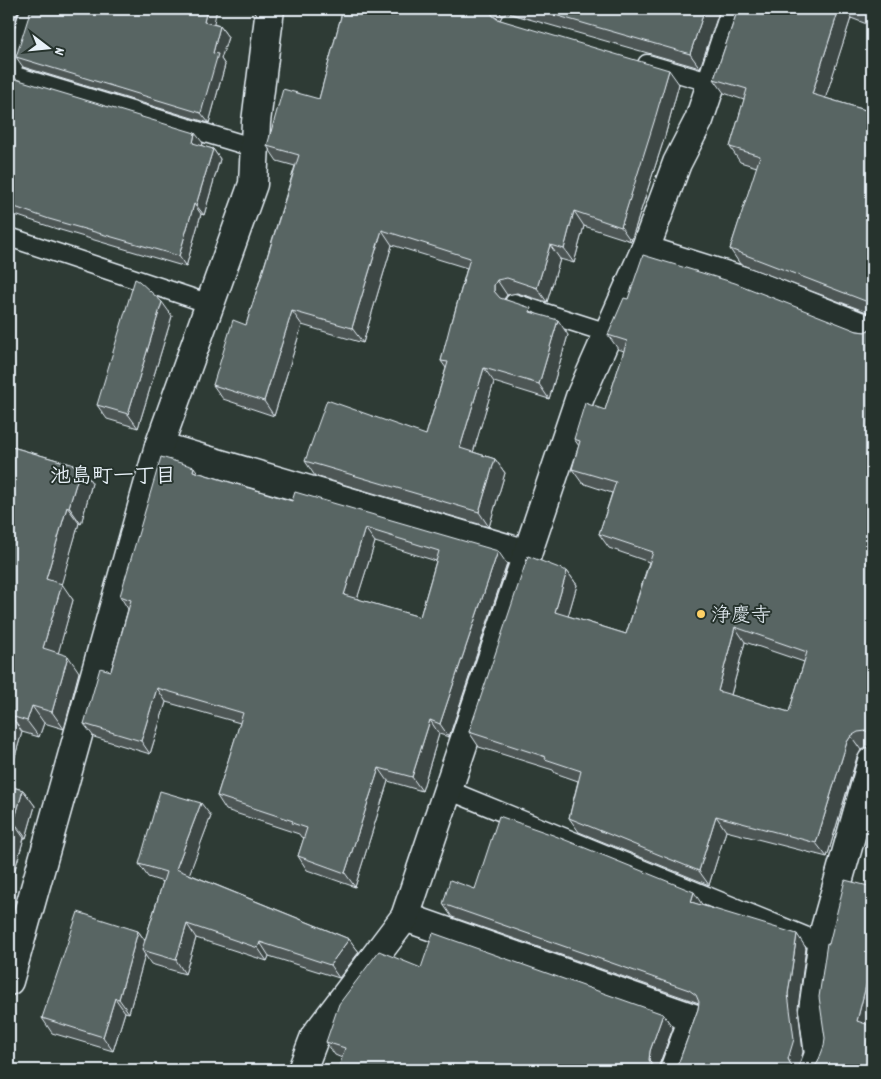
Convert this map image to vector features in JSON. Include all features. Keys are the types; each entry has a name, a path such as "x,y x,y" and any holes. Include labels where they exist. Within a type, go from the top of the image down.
{"street":[{"path":"9,981 158,446 253,184 270,9"},
{"path":"302,1070 315,1036 405,917 580,397 645,250 677,163 700,120 736,9"},
{"path":"645,250 750,283 872,331"},
{"path":"158,446 527,554"},
{"path":"813,1070 819,1054 813,1010 824,932 872,761"},
{"path":"405,917 693,1018 674,1070"}],"lane":[{"path":"30,9 9,74 255,148"},
{"path":"629,58 712,83"},
{"path":"9,237 210,304"},
{"path":"514,303 608,334"},
{"path":"448,790 822,943"}],"building":[{"path":"31,9 207,9 204,22 220,26 213,53 218,54 201,113 16,57"},
{"path":"343,9 490,9 492,15 497,19 669,70 621,227 574,211 564,249 550,245 537,288 507,278 497,280 494,285 494,291 500,298 531,308 530,312 558,320 539,384 484,368 460,448 495,459 479,512 305,461 327,400 426,435 448,362 441,361 470,258 382,230 352,328 292,311 264,401 213,385 233,320 246,325 299,155 267,146 283,89 319,99"},
{"path":"534,9 705,9 690,54"},
{"path":"738,9 839,9 812,94 872,112 872,305 730,249 760,156 730,147 747,89 714,79"},
{"path":"854,9 872,9 872,15"},
{"path":"9,77 195,133 193,143 213,149 179,256 49,219 9,205"},
{"path":"643,255 735,283 857,331 865,332 872,328 872,735 866,731 858,732 851,736 847,742 816,843 716,816 699,871 569,818 581,771 545,759 546,757 469,732 528,556 567,571 555,612 626,634 653,552 599,534 616,482 572,469 580,441 574,439 585,403 605,410 627,341 608,335 624,298 628,299","holes":["735,627 807,652 789,712 718,691"]},
{"path":"135,279 162,302 128,414 97,405"},
{"path":"9,446 81,467 46,579 62,584 43,648 68,656 52,712 32,706 27,721 11,716 9,723"},
{"path":"161,457 194,467 193,471 292,501 295,492 498,551 440,724 430,720 412,777 379,768 345,873 298,856 307,828 292,823 293,821 217,796 243,713 157,688 141,741 84,724 100,668 111,671 131,600 120,596","holes":["365,528 439,551 420,617 344,595"]},
{"path":"872,767 872,784 868,782"},
{"path":"9,786 23,790 9,834"},
{"path":"160,791 201,803 176,869 349,939 330,965 260,942 258,948 187,924 176,960 142,950 166,872 139,864"},
{"path":"499,816 553,835 694,892 691,902 797,934 788,994 794,1039 788,1059 792,1067 797,1070 671,1070 679,1062 698,1009 699,1002 696,995 689,990 443,904 450,880 475,889"},
{"path":"845,880 872,887 872,962 857,1021 872,1026 872,1070 810,1070 818,1062 824,1046 825,1038 819,997 827,943 829,944"},
{"path":"78,912 138,931 119,999 115,998 103,1037 42,1018"},
{"path":"433,933 663,1014 650,1051 649,1060 653,1067 658,1070 338,1070 345,1048 326,1042 339,1004 379,951 421,968"}],"place":[{"name":"浄慶寺","path":"701,614"}],"district":[{"name":"池島町一丁目","path":"113,475"}]}
